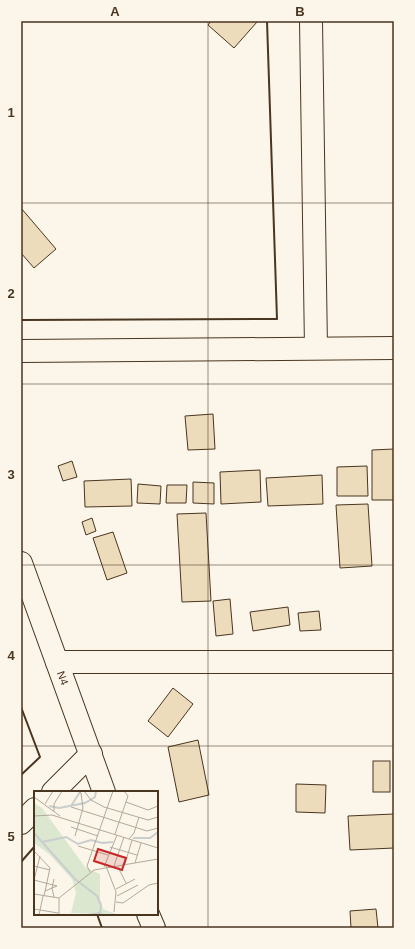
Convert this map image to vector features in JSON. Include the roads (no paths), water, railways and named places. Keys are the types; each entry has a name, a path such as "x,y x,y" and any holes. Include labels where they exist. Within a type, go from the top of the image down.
{"street":[{"path":"311,21 316,348"},
{"path":"21,351 394,348"},
{"name":"N4","path":"21,563 104,791"},
{"path":"57,662 394,662"},
{"path":"53,791 91,754"},
{"path":"21,823 34,810"},
{"path":"148,915 154,928"}]}
